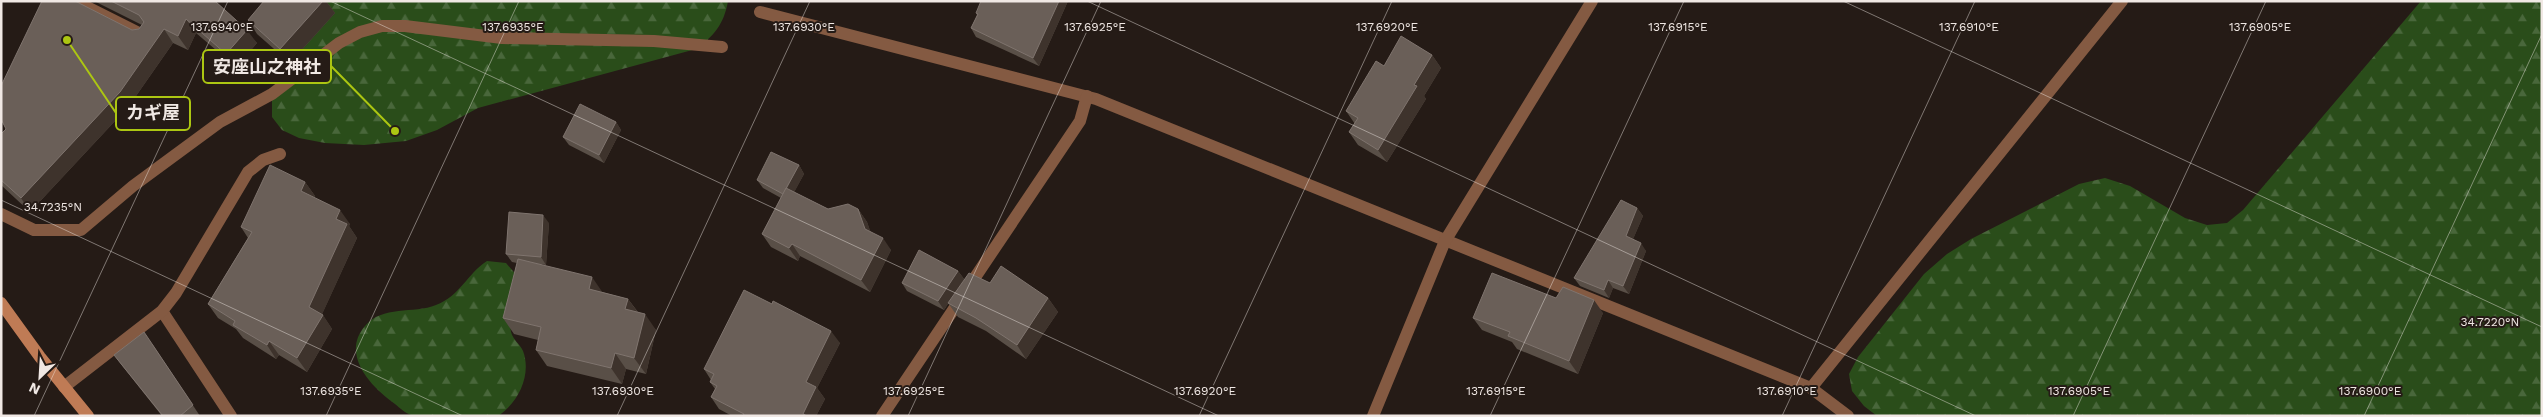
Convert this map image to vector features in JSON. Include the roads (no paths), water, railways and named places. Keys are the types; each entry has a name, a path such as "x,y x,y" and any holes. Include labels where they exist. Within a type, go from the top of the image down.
{"main road":[{"path":"1,303 88,416"}],"street":[{"path":"75,1 145,36"},
{"path":"1373,416 1445,241 1592,1"},
{"path":"1811,388 2122,1"},
{"path":"760,12 1087,96 1811,388 1848,416"},
{"path":"1,214 34,230 81,230 133,186 220,122 272,94 339,43 360,32 382,26 405,26 502,38 654,41 722,47"},
{"path":"882,416 1080,121 1087,96"},
{"path":"64,387 162,312 176,293 248,172 263,160 280,154"},
{"path":"162,312 230,416"}],"place":[{"name":"カギ屋","path":"67,40"},
{"name":"安座山之神社","path":"395,131"}]}
